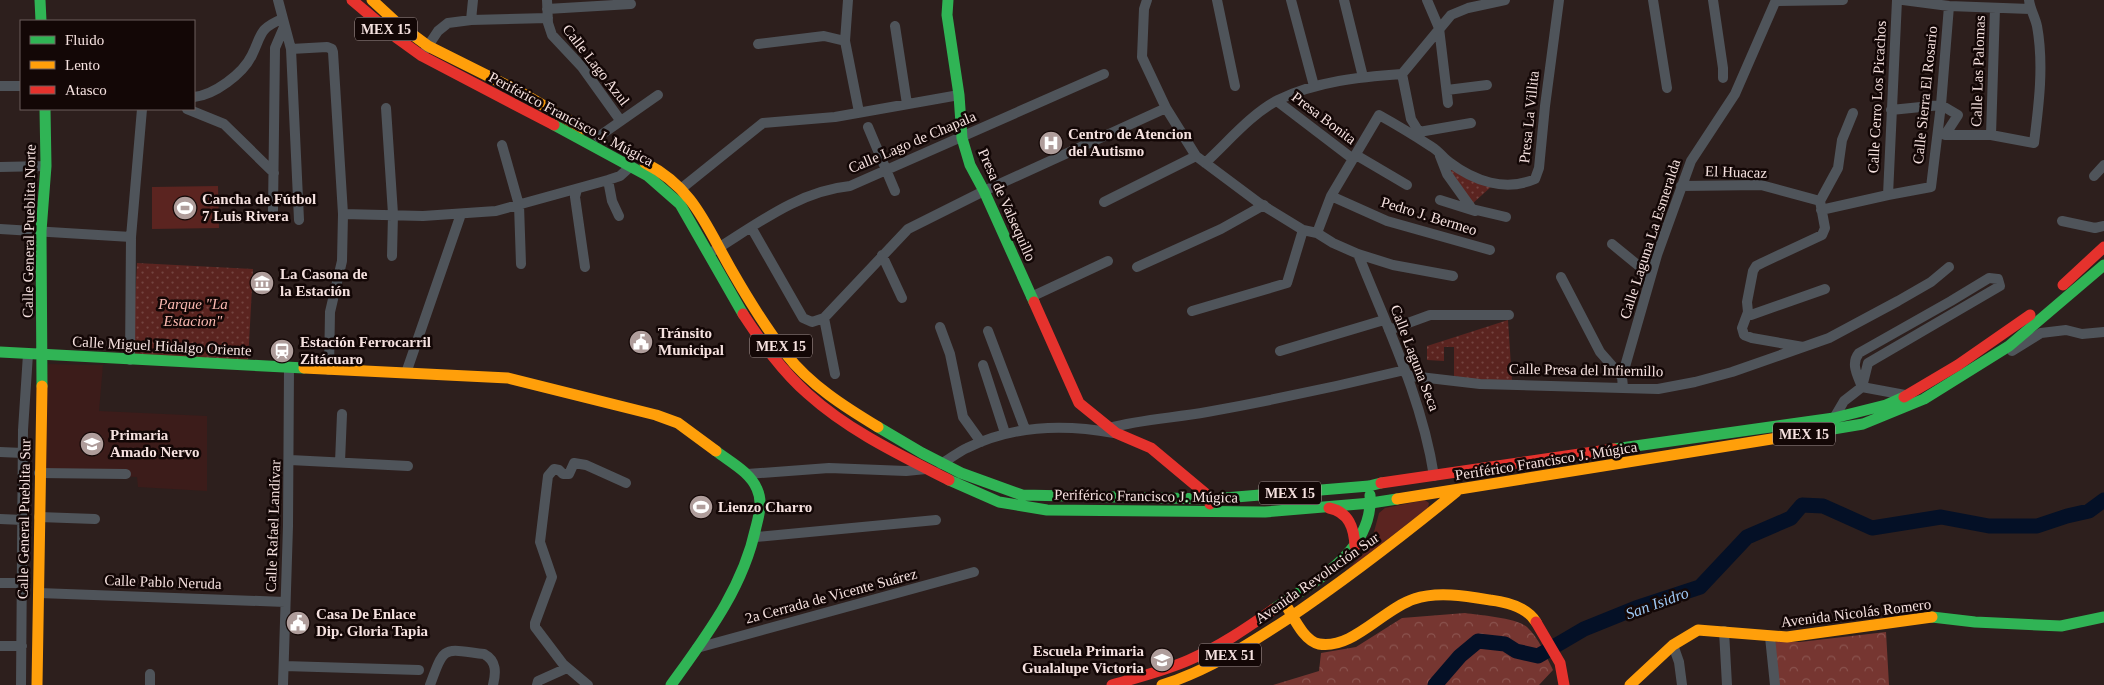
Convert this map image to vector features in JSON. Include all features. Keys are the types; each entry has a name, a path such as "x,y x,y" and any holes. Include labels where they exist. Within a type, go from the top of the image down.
{"main road":[{"path":"40,0 41,20"},
{"name":"Periférico Francisco J. Múgica","path":"352,0 397,38 422,56 648,176 680,204 738,280 793,364 829,396 883,431 941,464 1003,490 1022,494 1212,499 1368,486 1383,482 1473,471 1834,418 1886,405 1906,396 1958,365 2025,320 2104,248"},
{"name":"Periférico Francisco J. Múgica","path":"372,0 397,23 428,46 522,93 651,166 682,188 714,250 726,286 756,333 807,393 834,413 902,456 977,494 1000,502 1047,510 1206,513 1265,512 1371,504 1863,424 1903,410 1924,399 2009,346 2104,265"},
{"name":"Presa de Valsequillo","path":"948,0 947,15 959,95 962,138 970,165 984,191 1079,403 1113,431 1151,448 1212,499"},
{"name":"Calle General Pueblita Norte","path":"43,354 41,231 46,166 45,110"},
{"name":"Calle Miguel Hidalgo Oriente","path":"0,352 508,378 656,415 678,423 747,474"},
{"name":"Calle General Pueblita Sur","path":"37,685 40,430 43,354"},
{"name":"Avenida Revolución Sur","path":"1162,685 1218,662 1293,615 1407,532 1457,491 1473,471"},
{"path":"671,685 727,605 743,576 756,537 760,503 755,484 747,474"},
{"path":"1383,482 1407,514 1409,522 1407,532"},
{"name":"Avenida Revolución Sur","path":"1112,685 1167,669 1197,656 1243,631 1341,560 1355,546 1365,528 1371,504 1368,486"},
{"path":"1206,513 1212,499"},
{"path":"1322,508 1335,508 1347,517 1354,530 1355,546"},
{"path":"1284,602 1310,640 1316,644 1335,644 1357,635 1390,610 1418,598 1435,595 1472,597 1510,604 1531,615 1559,659 1564,672 1564,685"},
{"name":"Avenida Nicolás Romero","path":"1630,685 1673,645 1698,630 1787,637 1929,617 1975,622 2061,626 2104,617"}],"street":[{"path":"278,0 291,49 298,220"},
{"path":"471,20 473,0"},
{"path":"848,0 845,41 859,112"},
{"path":"1147,0 1144,9 1142,57 1166,108 1196,156 1264,205 1303,230 1317,233 1333,243 1358,254 1393,265 1452,276"},
{"path":"1217,0 1235,86"},
{"path":"1291,0 1314,86"},
{"path":"1344,0 1363,77"},
{"path":"1427,0 1439,28 1448,102"},
{"path":"1206,163 1253,118 1277,100 1314,86 1363,77 1402,74 1439,28 1451,15 1466,4 1505,0"},
{"name":"Presa La Villita","path":"1355,157 1379,115 1419,136 1458,169 1494,184 1516,185 1535,179 1539,168 1559,0"},
{"path":"1653,0 1667,88"},
{"path":"1713,0 1723,78"},
{"path":"1776,0 1843,0"},
{"name":"Calle Laguna La Esmeralda","path":"1622,382 1651,276 1681,186 1691,162 1735,94 1776,0"},
{"name":"Calle Cerro Los Picachos","path":"1888,195 1897,0"},
{"path":"1891,110 1941,105 1958,115 1945,135 1991,135 2034,143 2041,67 2036,25 2030,5 1995,8 1949,6 1903,0"},
{"path":"422,56 438,31 448,23 547,9 631,4"},
{"name":"Calle Sierra El Rosario","path":"1888,195 1931,187 1941,105 1949,6"},
{"name":"Calle Las Palomas","path":"1991,135 1995,8"},
{"name":"Calle Lago Azul","path":"547,9 552,35 587,73 620,120 598,137"},
{"path":"195,97 210,92 243,68 252,56 263,28 283,23"},
{"path":"273,212 275,48 283,23"},
{"path":"895,26 907,104"},
{"path":"758,44 824,36 845,41"},
{"path":"291,49 327,47 332,49 333,52 343,214 342,262 330,312 329,370"},
{"name":"Calle Lago de Chapala","path":"714,250 780,208 830,188 850,186 1104,74"},
{"path":"1402,74 1411,119 1419,136 1471,123"},
{"path":"1447,90 1487,85"},
{"path":"0,86 20,86"},
{"path":"620,120 630,116 658,95"},
{"path":"682,188 763,123 835,117 959,95"},
{"name":"Presa Bonita","path":"1277,100 1355,157 1407,185"},
{"path":"386,108 393,214 392,256"},
{"path":"751,227 803,318 812,322 824,318 908,229 984,191 1166,108"},
{"path":"130,360 131,237 142,110"},
{"path":"189,110 224,124 274,173"},
{"path":"1806,347 1744,335 1742,328 1748,312 1747,302 1756,266 1822,235 1825,228 1820,206 1838,168 1842,140 1853,113"},
{"path":"1392,122 1411,119"},
{"path":"868,127 895,191"},
{"path":"502,145 519,205 521,264"},
{"path":"1438,151 1447,174 1475,211"},
{"path":"1104,202 1196,156"},
{"path":"1317,233 1331,196 1355,157"},
{"path":"2094,176 2104,165"},
{"path":"0,167 46,166"},
{"path":"343,214 461,214 496,211 608,180 620,176 631,166"},
{"path":"608,180 612,201 619,216"},
{"name":"El Huacaz","path":"1681,186 1761,185 1820,206"},
{"path":"577,189 575,197 585,266"},
{"path":"1820,206 1888,195"},
{"name":"Pedro J. Bermeo","path":"1331,196 1388,221 1490,250"},
{"path":"1440,200 1475,211 1506,217"},
{"path":"1137,267 1221,229 1264,205"},
{"path":"406,373 461,214"},
{"path":"2062,221 2095,228 2104,226"},
{"path":"0,229 131,237"},
{"path":"1192,311 1287,283 1303,230"},
{"path":"1612,244 1651,276"},
{"name":"Calle Laguna Seca","path":"1358,254 1389,330 1424,425 1434,476"},
{"path":"882,255 902,298"},
{"path":"1032,297 1108,261"},
{"name":"Calle Presa del Infiernillo","path":"941,464 968,447 1005,433 1024,429 1076,427 1113,431 1163,417 1204,412 1299,395 1405,372 1411,376 1480,384 1622,382 1658,389 1695,382 1732,372 1836,335 1930,282 1949,267"},
{"path":"1834,418 1844,401 1862,387 1868,363 2000,286 1999,280 1992,276 1986,279 1951,302 1859,353 1855,358 1854,364 1862,387"},
{"path":"1561,277 1600,352 1622,382"},
{"path":"1748,312 1751,315 1825,289"},
{"path":"1951,302 1957,311"},
{"path":"1389,330 1430,315 1509,315"},
{"path":"824,318 836,374"},
{"path":"1280,351 1384,320"},
{"path":"940,327 950,354 958,402 963,417 981,442"},
{"path":"988,330 1024,429"},
{"path":"1994,355 2013,351 2041,333 2066,330 2082,334 2104,332"},
{"path":"1892,334 1898,344"},
{"name":"Calle General Pueblita Sur","path":"21,685 23,430 28,354"},
{"path":"983,365 1005,433"},
{"name":"Calle Rafael Landívar","path":"283,685 290,460 289,368"},
{"path":"1862,387 1906,396"},
{"path":"340,462 342,414"},
{"path":"23,430 40,430"},
{"path":"0,452 23,452"},
{"path":"290,460 408,466"},
{"path":"588,685 567,668 535,628 535,623 552,577 540,542 548,476 554,469 559,470 563,474 569,474 574,463 586,465 626,483"},
{"path":"747,474 829,468 906,471 928,469"},
{"path":"40,473 126,474"},
{"path":"39,517 95,519"},
{"path":"0,519 23,520"},
{"path":"756,537 936,520"},
{"name":"2a Cerrada de Vicente Suárez","path":"697,648 974,572"},
{"path":"0,583 22,584"},
{"name":"Calle Pablo Neruda","path":"39,593 286,602"},
{"path":"1724,631 1727,685"},
{"path":"1770,637 1775,685"},
{"path":"1673,645 1679,662 1682,685"},
{"path":"0,646 22,646"},
{"path":"430,685 438,664 444,653 449,650 489,657 495,668 493,685"},
{"path":"284,666 419,670"},
{"path":"537,685 538,681 567,668"},
{"path":"150,674 150,685"}],"shaded area":[{"name":"Primaria Amado Nervo","path":"48,364 103,365 99,411 207,416 207,491 138,487 137,477 42,473"}],"green space":[{"path":"1447,169 1457,169 1492,186 1472,204"},
{"name":"Cancha de Fútbol 7 Luis Rivera","path":"218,186 219,228 152,229 152,187"},
{"name":"Parque \"La Estacion\"","path":"137,263 253,269 248,362 132,356"},
{"path":"1508,320 1512,381 1481,381 1454,376 1454,347 1444,347 1444,361 1427,360 1427,346"},
{"path":"1425,500 1429,503 1428,508 1344,573 1370,547 1379,513 1385,508"},
{"path":"1465,613 1507,619 1527,627 1539,642 1553,670 1539,685 1273,685 1319,671 1321,653 1356,647 1402,618"},
{"path":"1886,632 1889,685 1779,685 1774,642 1800,642"}],"waterway":[{"name":"San Isidro","path":"1435,685 1460,656 1478,641 1505,644 1516,651 1538,656 1584,629 1636,608 1700,587 1747,537 1791,518 1802,505 1823,506 1872,528 1941,517 1989,526 2037,526 2089,511 2104,500"}],"traffic: fast":[{"path":"40,0 41,20"},
{"path":"948,0 947,15 959,95 962,138 970,165 984,191 1034,302"},
{"path":"42,386 41,231 46,166 45,110"},
{"path":"554,125 648,176 680,204 743,314"},
{"path":"1815,432 1863,424 1924,399 2009,346 2104,265"},
{"path":"0,352 304,368"},
{"path":"1614,449 1834,418 1886,405 1904,397"},
{"path":"878,427 961,473 1022,495 1212,499 1369,486 1381,483"},
{"path":"671,685 698,648 733,591 750,549 759,513 759,494 750,477 716,451"},
{"path":"949,480 999,502 1047,510 1265,512 1397,499"},
{"path":"1274,609 1323,576 1352,549 1362,533 1369,515 1370,495"},
{"path":"1932,617 1975,622 2061,626 2104,617"}],"traffic: slow":[{"path":"372,0 397,23 428,46 522,93 584,129"},
{"path":"645,163 662,173 687,196 706,224 738,282 795,365 829,395 878,427"},
{"path":"304,368 508,378 656,415 678,423 716,451"},
{"path":"37,685 42,386"},
{"path":"1397,499 1815,432"},
{"path":"1162,685 1195,673 1241,648 1286,620 1372,558 1456,492"},
{"path":"1287,607 1304,634 1319,644 1343,641 1402,604 1432,595 1461,596 1503,602 1522,609 1536,622"},
{"path":"1630,685 1673,645 1698,630 1787,637 1932,617"}],"traffic: jam":[{"path":"352,0 397,38 422,56 554,125"},
{"path":"2063,285 2104,247"},
{"path":"1034,302 1079,403 1116,433 1151,448 1212,499 1210,504"},
{"path":"743,314 781,366 808,394 840,420 876,442 949,480"},
{"path":"1904,397 1958,365 2030,315"},
{"path":"1381,483 1614,449"},
{"path":"1329,508 1336,510 1346,517 1352,527 1355,546"},
{"path":"1112,685 1170,667 1200,655 1233,637 1274,609"},
{"path":"1536,622 1560,663 1564,685"}],"place":[{"name":"Centro de Atencion del Autismo","path":"1051,143"},
{"name":"Cancha de Fútbol 7 Luis Rivera","path":"185,208"},
{"name":"La Casona de la Estación","path":"262,283"},
{"name":"Tránsito Municipal","path":"641,342"},
{"name":"Estación Ferrocarril Zitácuaro","path":"282,351"},
{"name":"Primaria Amado Nervo","path":"92,444"},
{"name":"Lienzo Charro","path":"701,507"},
{"name":"Casa De Enlace Dip. Gloria Tapia","path":"298,623"},
{"name":"Escuela Primaria Gualalupe Victoria","path":"1162,660"}]}
